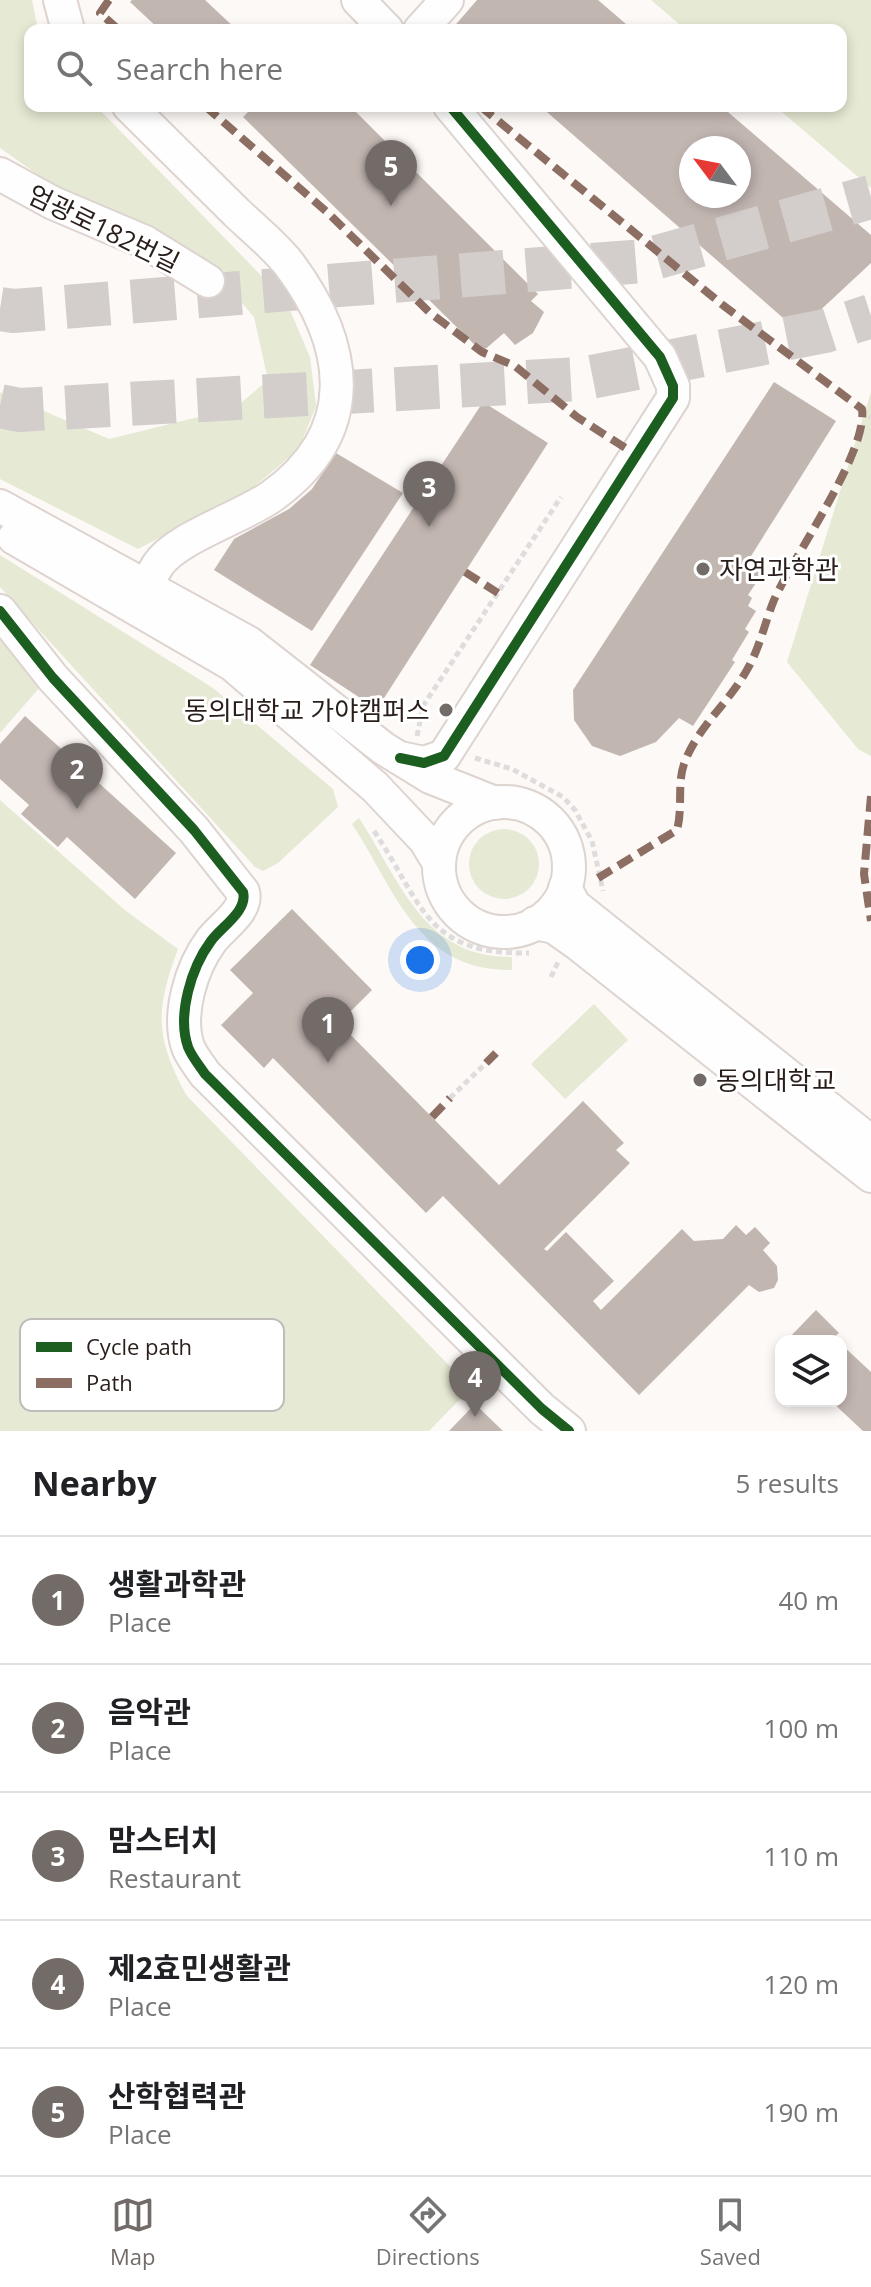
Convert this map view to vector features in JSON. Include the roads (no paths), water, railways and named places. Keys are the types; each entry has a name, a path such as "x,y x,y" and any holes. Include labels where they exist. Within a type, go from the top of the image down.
{"street":[{"path":"60,0 66,24"},
{"path":"358,0 381,24"},
{"path":"425,24 447,0"},
{"path":"135,112 288,263 319,314 335,364 338,404 327,439 298,475 252,510 169,553 157,565 142,597"},
{"path":"455,112 660,357 673,386 673,398 446,772 463,791"},
{"name":"엄광로182번길","path":"0,174 40,197 145,242 208,281"},
{"path":"0,506 142,597 233,665 375,787 425,840 439,863"},
{"path":"0,531 249,643 352,707 424,763 459,753"},
{"path":"0,611 53,678 194,830 243,892 242,905 199,960 187,1005 185,1031 189,1050 205,1074 520,1387 569,1431"},
{"path":"403,749 430,777 495,803"},
{"path":"534,938 558,904 565,888 569,861 563,839 550,821 532,808 510,801 467,813 451,828 441,847 439,863 442,888 451,906 466,921 484,930 534,938 554,927 871,1176"},
{"path":"565,888 574,905 871,1142"}],"tunnel":[{"path":"0,309 13,311 643,261 871,197"},
{"path":"0,406 19,410 581,379 825,331 871,316"}],"place":[{"name":"산학협력관","path":"391,206"},
{"name":"맘스터치","path":"429,527"},
{"name":"자연과학관","path":"703,569"},
{"name":"동의대학교 가야캠퍼스","path":"446,710"},
{"name":"음악관","path":"77,809"},
{"name":"생활과학관","path":"328,1063"},
{"name":"동의대학교","path":"700,1080"},
{"name":"제2효민생활관","path":"475,1417"}]}
